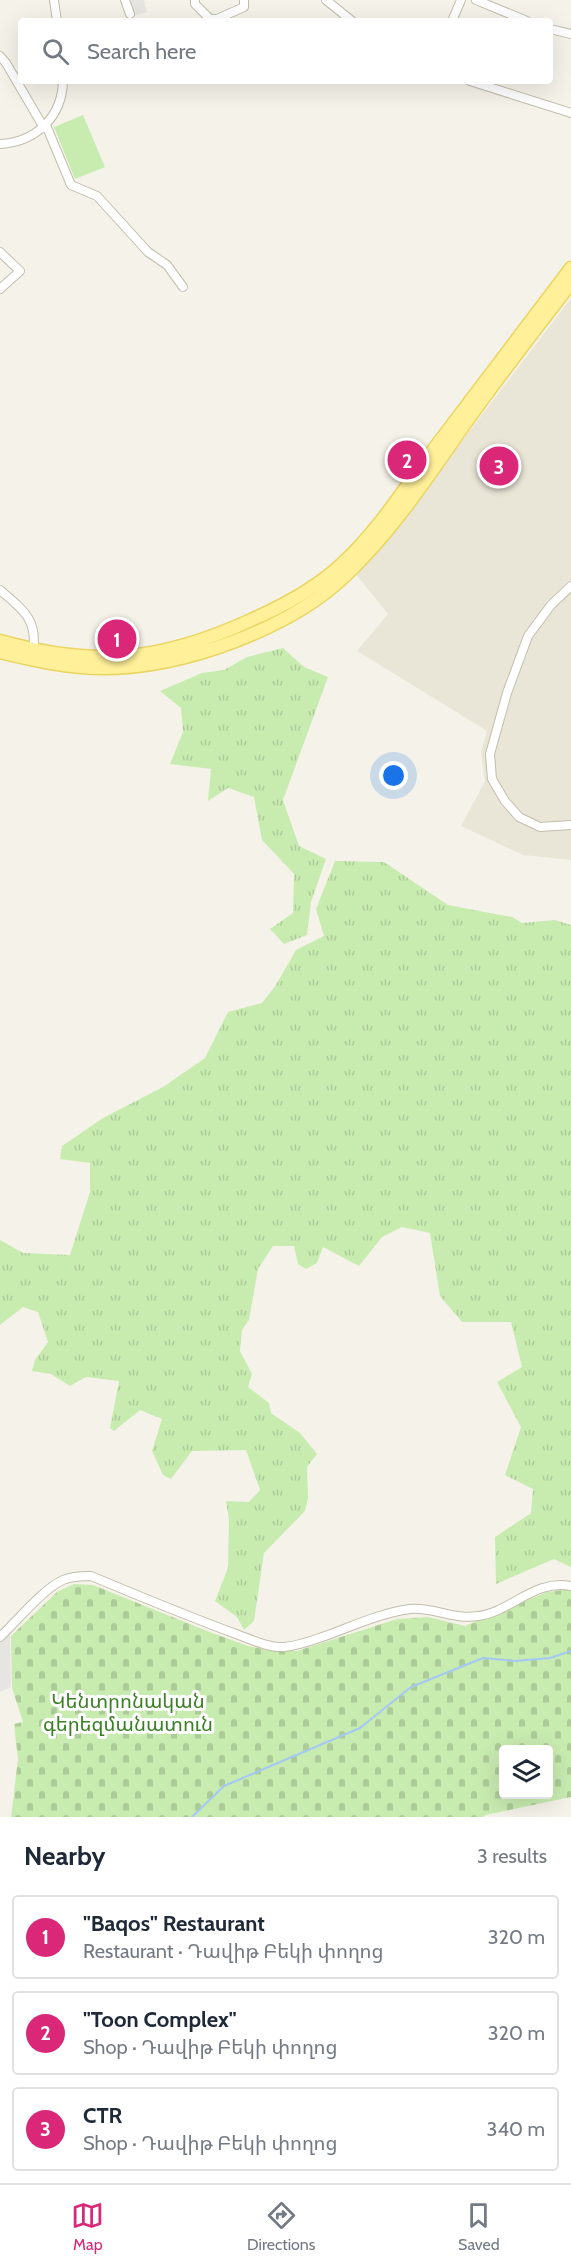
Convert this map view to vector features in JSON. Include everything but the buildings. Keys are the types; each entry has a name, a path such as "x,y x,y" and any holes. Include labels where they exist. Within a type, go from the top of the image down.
{"main road":[{"path":"0,652 99,658 145,656 204,641 225,633 282,607 322,581 357,550 416,484 545,310 571,268"},
{"path":"545,310 571,283"},
{"path":"0,641 33,654"}],"street":[{"path":"54,0 57,18"},
{"path":"125,0 130,14"},
{"path":"195,0 195,4 208,18"},
{"path":"326,0 348,18"},
{"path":"453,18 461,0"},
{"path":"476,0 520,18"},
{"path":"219,18 244,4"},
{"path":"553,30 571,34"},
{"path":"0,56 18,83"},
{"path":"19,84 45,127 71,185 97,196 148,252 167,265 183,288"},
{"path":"0,144 27,139 45,127 59,107 63,84"},
{"path":"479,84 571,113"},
{"path":"0,252 20,271 0,289"},
{"path":"571,586 550,604 528,636 507,693 490,754 492,779 505,801 519,817 540,827 571,825"},
{"path":"0,590 28,614 34,636 33,654"},
{"path":"0,1637 42,1596 63,1580 77,1577 91,1576 191,1618 281,1648 297,1645 386,1613 430,1609 462,1617 480,1616 546,1585 571,1586"}],"shaded area":[{"path":"130,0 144,0 147,12 134,16"},
{"path":"571,298 571,860 523,855 461,826 485,781 481,752 487,731 357,651 388,614 354,572 424,491"},
{"path":"10,1633 11,1687 0,1692 0,1642"}],"green space":[{"path":"83,115 105,167 75,179 54,127"},
{"path":"283,648 304,667 328,677 283,800 299,846 326,859 311,902 307,935 284,944 270,929 293,913 294,874 262,840 254,797 228,788 208,801 211,769 170,764 183,732 181,708 160,691 202,673 224,670 247,657"},
{"path":"335,861 384,862 448,905 512,917 522,923 555,920 571,925 571,1567 554,1559 496,1584 495,1537 531,1513 533,1489 505,1475 521,1427 497,1382 522,1367 511,1322 462,1322 440,1296 430,1233 402,1227 382,1237 359,1266 323,1247 317,1263 306,1269 298,1264 294,1246 273,1246 258,1269 249,1320 242,1330 240,1351 252,1374 248,1387 269,1403 271,1413 300,1433 317,1454 307,1467 308,1498 305,1511 264,1553 254,1621 244,1630 237,1617 215,1601 228,1568 229,1520 226,1501 249,1502 260,1490 246,1450 192,1451 171,1479 163,1475 152,1451 162,1419 140,1410 114,1431 110,1428 119,1381 86,1377 70,1386 51,1374 32,1371 35,1360 48,1342 38,1312 23,1307 0,1325 0,1240 23,1253 70,1255 90,1192 90,1163 60,1159 62,1146 103,1118 163,1087 205,1058 228,1012 262,1003 276,985 296,950 324,936 316,909"},
{"name":"Կենտրոնական գերեզմանատուն","path":"74,1584 93,1585 248,1646 274,1651 297,1651 397,1619 428,1617 465,1626 547,1592 571,1589 571,1797 483,1817 11,1817 18,1759 14,1724 23,1722 12,1688 11,1636 57,1592"}],"waterway":[{"path":"192,1817 224,1786 360,1728 411,1687 483,1658 515,1661 550,1658 571,1651"}],"place":[{"name":"\"Toon Complex\"","path":"407,460"},
{"name":"CTR","path":"499,466"},
{"name":"\"Baqos\" Restaurant","path":"117,639"}]}
